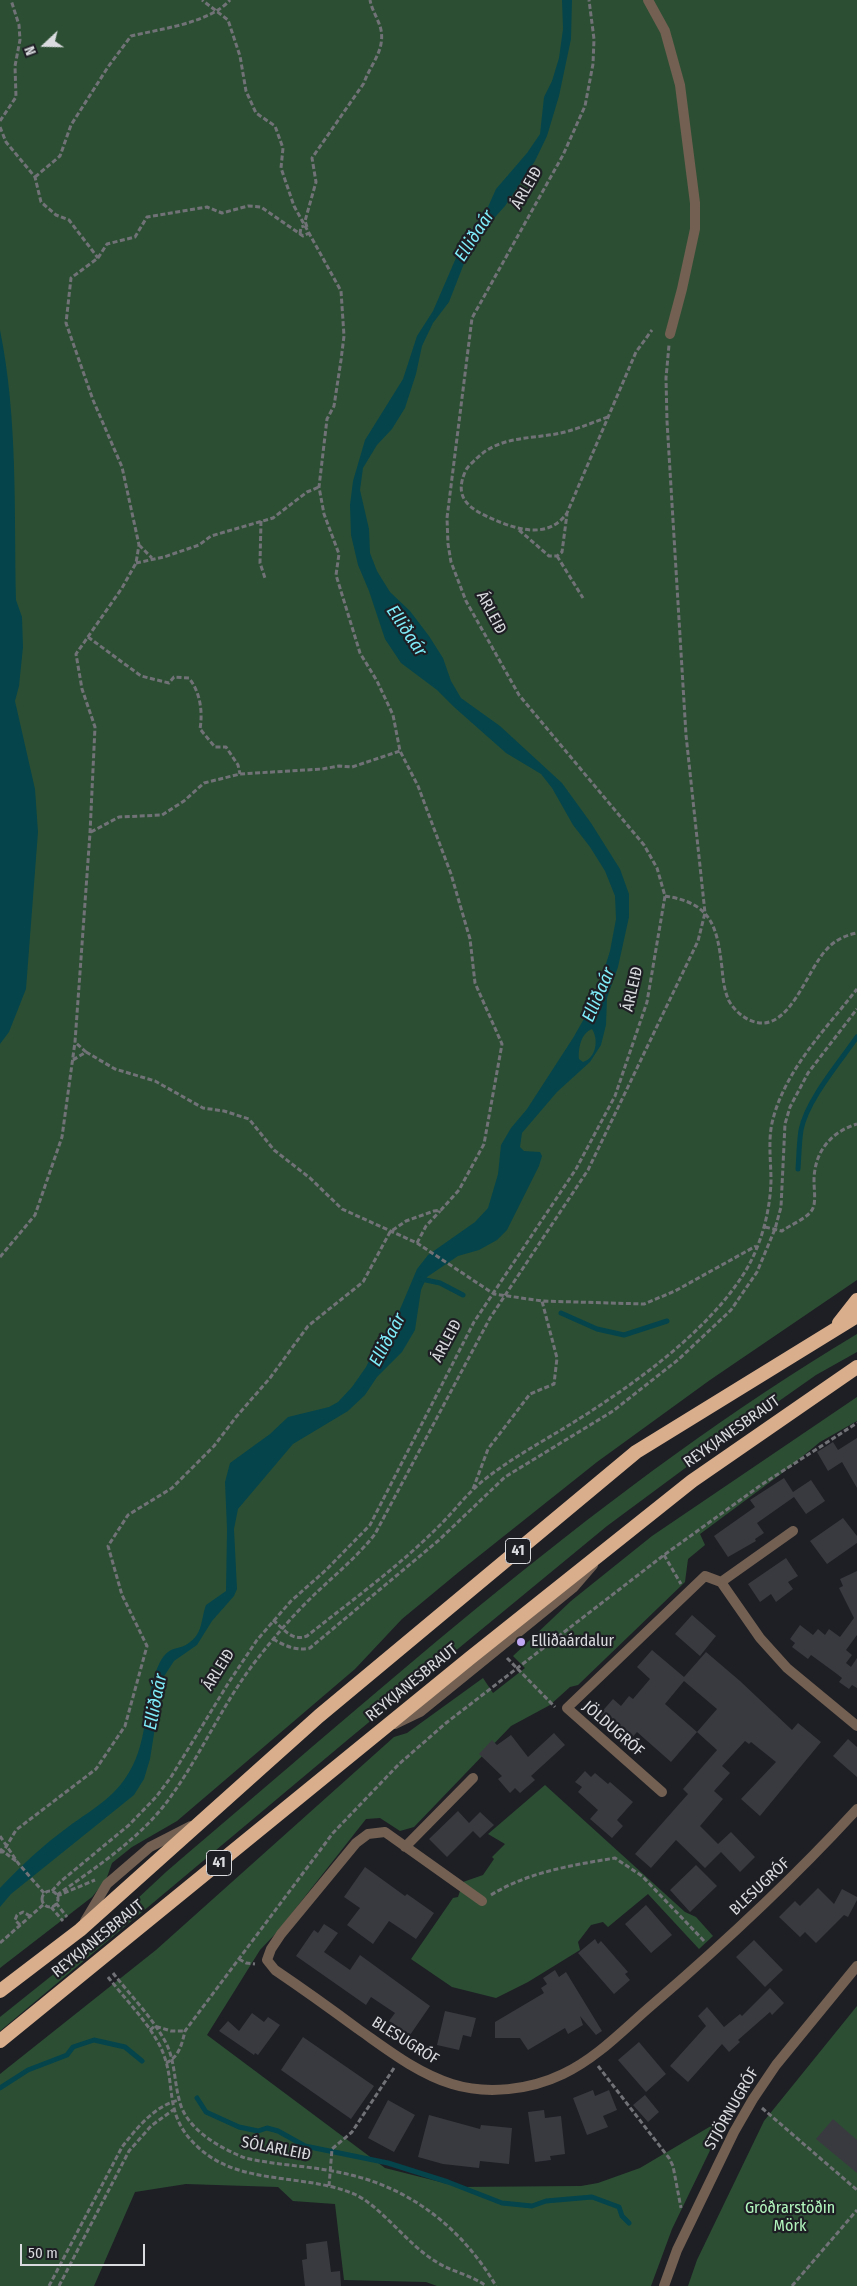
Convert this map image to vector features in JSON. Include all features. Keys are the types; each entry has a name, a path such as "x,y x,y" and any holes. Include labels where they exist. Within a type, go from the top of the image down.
{"highway":[{"path":"836,1328 857,1300"},
{"name":"REYKJANESBRAUT","path":"0,1991 80,1930 318,1716 636,1452 857,1316"},
{"name":"REYKJANESBRAUT","path":"0,2041 380,1731 692,1481 857,1367"},
{"path":"830,1386 857,1380"}],"street":[{"path":"648,0 665,31 680,85 695,203 695,228 670,334"},
{"path":"793,1531 721,1582 772,1652 787,1668 857,1726"},
{"name":"JÖLDUGRÓF","path":"662,1792 567,1708 705,1576 721,1582"},
{"path":"405,1847 473,1778"},
{"name":"BLESUGRÓF","path":"482,1901 385,1832 368,1834 356,1844 281,1934 271,1949 267,1960 275,1970 399,2058 427,2075 470,2088 496,2089 520,2087 546,2081 586,2061 714,1951 812,1858 857,1809"},
{"name":"STJÖRNUGRÓF","path":"664,2286 677,2250 734,2132 753,2099 776,2065 857,1966"}],"path":[{"path":"0,122 16,97 15,66 20,40 19,25 11,0"},
{"path":"202,0 228,20 240,56 246,91 256,113 275,126 283,148 280,168 294,206 341,291 344,336 334,406 327,420 319,487 324,514 339,554 336,576 360,653 393,715 400,751 418,786 451,874 470,939 476,983 502,1044 484,1144 459,1190 426,1226 417,1242"},
{"path":"35,177 60,156 71,125 108,67 131,36 180,25 222,9 230,0"},
{"path":"309,234 305,221 316,182 312,158 364,83 367,73 380,54 381,31 370,0"},
{"name":"ÁRLEIÐ","path":"52,1891 60,1882 129,1825 164,1788 245,1656 273,1620 370,1525 465,1338 576,1169 615,1096 647,1002 665,896 657,868 644,845 519,695 466,601 451,562 448,544 448,518 472,318 563,155 585,106 594,56 594,39 589,0"},
{"path":"0,127 6,142 35,177 41,202 56,215 70,220 98,258"},
{"path":"0,1257 34,1215 62,1137 72,1060 90,833 95,727 82,690 76,654 122,588 136,563 139,545 122,466 93,400 66,323 71,278 98,258 107,244 135,237 147,217 207,207 222,213 248,206 261,207 303,236 309,234"},
{"path":"300,234 300,227 304,226"},
{"path":"608,417 566,432 504,441 492,446 466,468 461,489 467,505 518,530 549,556 557,556 562,552 567,513 636,352 652,330"},
{"name":"ÁRLEIÐ","path":"57,1896 125,1843 151,1820 168,1800 239,1683 273,1639 355,1557 375,1534 504,1296 588,1170 698,941 705,913 686,735 667,421 666,378 670,334"},
{"path":"136,563 152,558 164,557 199,545 210,536 273,518 307,492 319,487"},
{"path":"518,530 546,528 558,523 567,513"},
{"path":"261,521 260,562 265,578"},
{"path":"139,545 152,558"},
{"path":"557,556 583,598"},
{"path":"88,637 141,676 169,683 174,677 189,678 194,685 200,704 200,729 214,747 226,747 238,765 240,774"},
{"path":"90,833 119,817 162,815 184,801 204,783 240,774 322,769 339,766 352,767 400,751"},
{"path":"665,896 696,904 705,913 719,942 724,989 737,1012 749,1021 759,1024 772,1022 780,1018 788,1009 818,960 828,948 842,937 857,933"},
{"path":"273,1620 297,1638 307,1636 409,1554 438,1528 473,1490 506,1464 604,1403 676,1348 709,1318 742,1277 765,1226 771,1182 771,1132 776,1108 796,1069 857,989"},
{"path":"273,1639 300,1650 310,1648 440,1540 504,1478 613,1411 679,1359 731,1310 757,1272 775,1229 781,1206 785,1124 790,1107 808,1073 857,1009"},
{"path":"74,1042 86,1052 115,1069 155,1081 204,1108 224,1111 249,1119 274,1150 310,1178 342,1209 390,1232 417,1242 494,1294 542,1301 644,1304 675,1291 757,1246"},
{"path":"72,1060 86,1052"},
{"path":"765,1226 782,1231 810,1211 814,1204 815,1165 819,1153 832,1137 843,1129 857,1124"},
{"path":"18,1863 1,1851 16,1830 96,1769 125,1726 147,1646 122,1595 108,1546 128,1515 172,1488 214,1446 270,1378 308,1326 363,1282 390,1232 406,1221 441,1210"},
{"path":"473,1490 488,1449 530,1394 554,1384 557,1358 542,1301"},
{"path":"166,2062 172,2060 180,2048 186,2031 333,1833 398,1764 446,1723 664,1555 761,1485 857,1423"},
{"path":"664,1555 677,1577"},
{"path":"511,1662 540,1694"},
{"path":"0,1836 18,1863 44,1893"},
{"path":"482,1901 503,1888 548,1871 615,1858 642,1876 714,1951"},
{"path":"57,1896 92,1881"},
{"path":"44,1893 52,1891 57,1896"},
{"path":"44,1893 42,1897 44,1904"},
{"path":"51,1907 56,1903 57,1896"},
{"path":"56,1903 68,1917"},
{"path":"44,1904 51,1907 63,1921"},
{"path":"0,1943 44,1904"},
{"path":"20,1925 15,1920 17,1915 27,1912 30,1916"},
{"name":"SÓLARLEIÐ","path":"113,1973 167,2044 181,2108 197,2128 219,2146 232,2153 260,2161 351,2175 393,2189 430,2211 463,2240 477,2256 496,2286"},
{"name":"SÓLARLEIÐ","path":"108,1977 150,2030 160,2046 166,2062 173,2110 188,2138 209,2157 221,2164 248,2173 329,2186 355,2195 428,2256 446,2268 476,2279 486,2286"},
{"path":"150,2030 155,2026 171,2031 186,2031"},
{"path":"329,2186 332,2149 352,2132 399,2058"},
{"path":"597,2066 669,2158 673,2166 681,2208"},
{"path":"49,2286 122,2147 152,2114 179,2100"},
{"path":"762,2108 857,2190"},
{"path":"59,2286 129,2151 150,2126 173,2110"},
{"path":"792,2286 857,2210"}],"green space":[{"path":"0,0 857,0 857,1280 710,1380 597,1462 460,1571 402,1619 355,1669 177,1821 132,1847 112,1863 106,1880 92,1897 0,1968"},
{"path":"857,1334 857,1352 816,1375 715,1446 607,1526 351,1737 0,2031 0,2017 95,1941 166,1872 501,1589 674,1455 764,1392"},
{"path":"857,1397 857,1421 820,1442 781,1474 700,1534 705,1545 688,1559 685,1582 578,1685 570,1687 550,1705 511,1726 414,1827 400,1831 380,1818 366,1819 277,1932 260,1950 207,2035 385,2168 460,2187 581,2186 598,2183 640,2168 738,2110 716,2138 672,2229 651,2286 437,2286 426,2282 344,2280 335,2204 293,2201 278,2187 186,2184 135,2192 94,2286 0,2286 0,2074 156,1950 394,1737 407,1733 483,1678 493,1693 525,1668 513,1656 571,1601 652,1536"},
{"path":"545,1785 685,1912 696,1917 713,1936 699,1949 648,1894 608,1927 603,1922 591,1925 578,1942 580,1950 528,1982 496,1998 452,1987 411,1959 453,1898 458,1897 463,1882 483,1875 494,1859 492,1857 505,1844 488,1834"},
{"name":"Gróðrarstöðin Mörk","path":"857,2006 857,2286 688,2286 697,2260 764,2121"}],"water":[{"name":"Elliðaár","path":"562,0 572,0 571,39 559,96 547,136 535,161 505,206 472,243 449,302 433,323 422,346 416,374 405,408 392,429 377,445 363,468 360,490 369,529 370,553 377,571 390,592 410,611 429,636 443,658 451,681 461,698 500,726 562,783 591,823 620,869 629,894 629,917 618,967 607,998 606,1025 601,1045 590,1062 557,1092 522,1133 520,1147 524,1151 540,1152 542,1156 539,1166 507,1230 497,1240 479,1250 458,1256 427,1277 421,1290 415,1330 402,1352 377,1377 365,1395 348,1411 293,1444 238,1509 234,1529 237,1589 234,1596 212,1621 197,1645 174,1661 163,1678 150,1759 144,1779 134,1795 11,1894 0,1907 0,1888 32,1856 113,1793 127,1776 142,1740 151,1687 160,1662 168,1652 186,1645 194,1638 199,1630 206,1605 226,1591 227,1529 225,1482 230,1463 270,1434 288,1417 329,1407 338,1402 352,1387 366,1367 377,1345 398,1314 417,1269 428,1255 475,1222 488,1208 498,1174 501,1145 511,1128 527,1109 589,1010 610,951 616,919 615,896 605,871 541,774 506,753 437,690 401,663 385,639 358,565 351,535 350,505 353,481 365,440 403,379 417,336 433,311 462,244 488,207 496,189 527,153 540,134 544,97 552,81 559,58 563,29","holes":["592,1029 595,1048 591,1057 583,1062 579,1059 581,1042 588,1031"]},
{"path":"0,330 10,397 14,465 16,600 22,617 23,647 19,686 15,701 35,789 38,832 26,989 9,1032 0,1044"}],"building":[{"path":"857,1438 857,1488 842,1462 828,1471 817,1452 833,1442 838,1450"},
{"path":"784,1478 793,1492 811,1480 825,1501 806,1514 794,1497 757,1523 764,1533 755,1539 756,1541 728,1557 714,1536 755,1507 750,1500"},
{"path":"843,1518 857,1536 857,1543 827,1564 810,1541"},
{"path":"786,1558 798,1576 788,1582 793,1589 776,1602 771,1594 760,1602 748,1584"},
{"path":"857,1571 857,1635 846,1650 852,1655 846,1663 851,1667 857,1658 857,1688 852,1685 849,1689 839,1682 842,1678 837,1674 811,1655 808,1659 792,1647 795,1643 790,1639 800,1625 813,1635 818,1629 825,1635 829,1629 840,1637 854,1618 839,1588 843,1586 840,1579"},
{"path":"692,1615 716,1636 700,1656 675,1634"},
{"path":"652,1650 684,1677 706,1652 792,1730 798,1723 821,1742 760,1816 741,1799 776,1762 751,1742 749,1744 745,1741 722,1766 730,1773 714,1791 723,1799 700,1826 718,1844 731,1832 755,1857 740,1872 721,1852 705,1868 676,1840 651,1868 635,1854 688,1794 683,1789 717,1750 697,1732 671,1762 637,1732 629,1741 599,1715 613,1699 621,1706 629,1696 633,1699 650,1679 637,1667","holes":["684,1681 717,1709 697,1732 665,1704"]},
{"path":"554,1733 565,1745 531,1776 535,1780 520,1793 515,1788 510,1793 498,1779 502,1776 479,1754 492,1740 497,1745 511,1735 528,1757"},
{"path":"848,1739 857,1747 857,1777 833,1756"},
{"path":"585,1771 591,1777 595,1773 608,1784 610,1782 633,1802 617,1820 623,1826 612,1838 590,1819 598,1810 578,1792 582,1787 575,1782"},
{"path":"458,1811 469,1823 480,1812 494,1825 480,1838 473,1831 447,1857 429,1839"},
{"path":"696,1865 717,1886 690,1912 670,1890"},
{"path":"365,1867 405,1896 407,1894 434,1913 416,1939 389,1921 373,1944 347,1925 360,1908 344,1897"},
{"path":"818,1888 834,1904 842,1889 857,1897 857,1900 848,1917 844,1915 816,1943 805,1932 800,1937 779,1917 795,1901 800,1906"},
{"path":"646,1905 672,1935 651,1953 625,1924"},
{"path":"324,1924 338,1933 324,1952 350,1970 360,1955 430,2006 410,2035 389,2021 395,2013 371,1997 366,2005 296,1956 314,1930 318,1933"},
{"path":"595,1939 598,1944 601,1941 628,1972 625,1974 630,1980 614,1994 578,1953"},
{"path":"754,1940 783,1970 765,1987 736,1957"},
{"path":"555,1970 559,1977 566,1972 602,2031 596,2035 580,2016 583,2025 568,2034 565,2028 528,2050 520,2038 495,2038 495,2022 544,1993 541,1988 547,1984 543,1978"},
{"path":"770,1988 784,2003 772,2015 770,2012 738,2040 740,2042 729,2052 722,2044 688,2082 670,2066 706,2026 698,2016 707,2007 724,2027 740,2014 742,2016"},
{"path":"445,2011 476,2018 471,2037 463,2035 459,2050 437,2045"},
{"path":"252,2013 264,2022 268,2017 280,2025 258,2055 255,2053 254,2055 219,2031 228,2021 239,2031"},
{"path":"303,2037 374,2086 351,2119 281,2070"},
{"path":"639,2042 666,2074 646,2092 618,2060"},
{"path":"593,2090 595,2096 609,2090 617,2110 603,2116 608,2127 587,2135 573,2098"},
{"path":"645,2095 659,2112 648,2122 633,2105"},
{"path":"388,2100 415,2115 394,2152 368,2138"},
{"path":"544,2110 545,2118 561,2116 565,2154 550,2156 551,2160 535,2162 528,2112"},
{"path":"429,2115 480,2129 481,2125 512,2128 509,2164 480,2161 479,2168 443,2164 418,2157"},
{"path":"833,2119 857,2140 857,2173 816,2139"},
{"path":"327,2241 331,2272 340,2271 341,2286 305,2286 302,2260 307,2259 306,2244"}],"waterway":[{"path":"798,1169 800,1135 804,1118 817,1094 857,1037"},
{"path":"421,1279 440,1283 463,1295"},
{"path":"561,1313 597,1329 624,1335 667,1321"},
{"path":"0,2088 28,2070 67,2055 73,2047 94,2040 125,2047 142,2061"},
{"path":"197,2098 206,2112 239,2127 258,2131 267,2128 278,2131 305,2146 388,2163 448,2182 502,2203 532,2206 546,2201 592,2197 619,2207 622,2216 629,2223"}],"place":[{"name":"Elliðaárdalur","path":"521,1642"}]}
